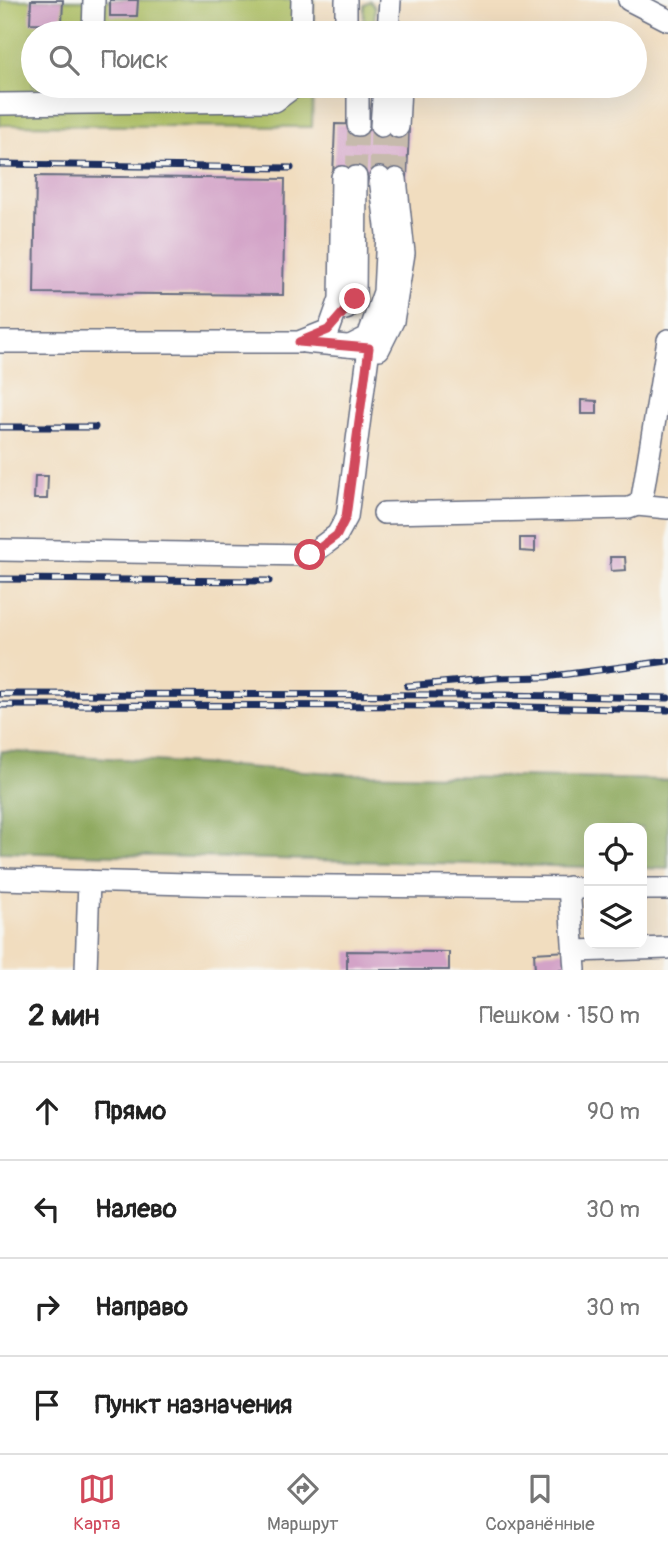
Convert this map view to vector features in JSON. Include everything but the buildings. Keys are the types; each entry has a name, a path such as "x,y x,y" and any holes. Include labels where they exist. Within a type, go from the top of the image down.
{"street":[{"path":"93,21 94,0"},
{"path":"301,21 302,0"},
{"path":"346,0 346,21"},
{"path":"358,0 358,21"},
{"path":"389,21 390,0"},
{"path":"403,21 404,0"},
{"path":"629,0 668,20"},
{"path":"0,104 61,98"},
{"path":"184,98 275,101 279,98"},
{"path":"347,98 351,124 356,98"},
{"path":"386,98 390,126 397,98"},
{"path":"299,342 328,330 340,299 349,177"},
{"path":"0,342 299,342 379,349 393,321 404,253 388,178"},
{"path":"637,505 642,498 664,393 668,340"},
{"path":"0,550 310,555 337,535 346,517 359,347"},
{"path":"384,513 629,508 637,505 668,508"},
{"path":"0,879 227,885 579,888 575,960 668,947"},
{"path":"86,970 89,881"},
{"path":"647,889 668,889"}],"green space":[{"path":"0,0 314,0 313,21 21,21 21,98 313,98 312,127 0,125"},
{"path":"370,1 375,7 374,21 363,21 364,5"},
{"path":"2,751 350,774 668,780 668,869 647,868 647,823 584,823 584,867 0,852"}],"tunnel":[{"path":"356,177 358,125"},
{"path":"380,178 381,126"},
{"path":"396,179 398,127"}],"railway":[{"path":"0,164 291,168"},
{"path":"0,427 95,427"},
{"path":"0,579 269,581"},
{"path":"407,686 497,678 545,677 668,661"},
{"path":"0,694 668,698"},
{"path":"0,705 477,706 668,710"}],"route":[{"path":"310,555 337,535 346,517 369,348 299,342 328,330 355,299"}]}
